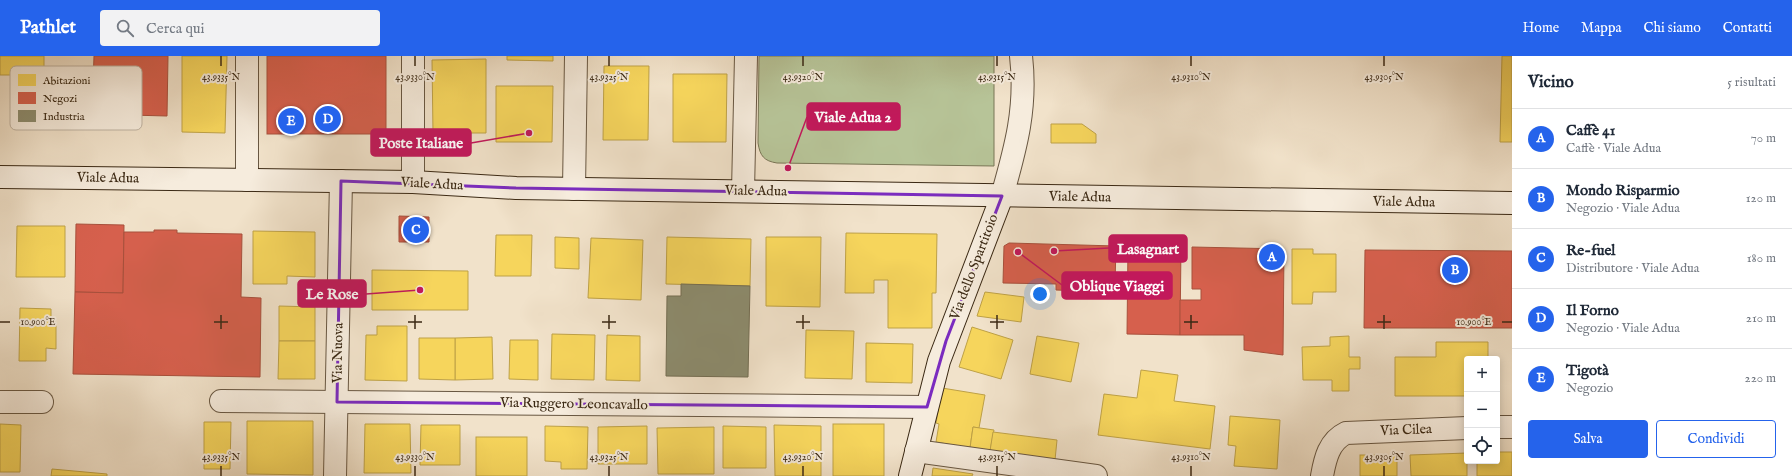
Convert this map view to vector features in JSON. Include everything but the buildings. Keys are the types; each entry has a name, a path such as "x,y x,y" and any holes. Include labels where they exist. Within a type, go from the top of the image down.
{"street":[{"path":"247,56 247,180"},
{"path":"413,56 413,182"},
{"path":"574,189 576,56"},
{"path":"743,191 746,56"},
{"name":"Via dello Spartitoio","path":"910,476 927,407 946,341 1002,196 1020,128 1023,90 1021,56"},
{"name":"Viale Adua","path":"0,177 413,182 516,188 1512,204"},
{"name":"Via Nuova","path":"335,476 341,181"},
{"name":"Via Ruggero Leoncavallo","path":"221,401 927,407"},
{"path":"0,402 42,402"},
{"path":"1500,427 1512,427"},
{"name":"Via Cilea","path":"1322,476 1330,448 1339,436 1346,433 1464,428"},
{"path":"916,451 1096,476"}],"highlighted area":[{"path":"341,181 516,188 1002,196 946,341 927,407 337,402"}],"green space":[{"path":"759,56 994,56 994,166 777,163 769,161 761,155 758,143"}],"place":[{"name":"Il Forno","path":"328,119"},
{"name":"Tigotà","path":"291,121"},
{"name":"Poste Italiane","path":"529,133"},
{"name":"Viale Adua 2","path":"788,168"},
{"name":"Re-fuel","path":"416,230"},
{"name":"Lasagnart","path":"1054,251"},
{"name":"Oblique Viaggi","path":"1018,252"},
{"name":"Caffè 41","path":"1272,257"},
{"name":"Mondo Risparmio","path":"1455,270"},
{"name":"Le Rose","path":"420,290"}]}
